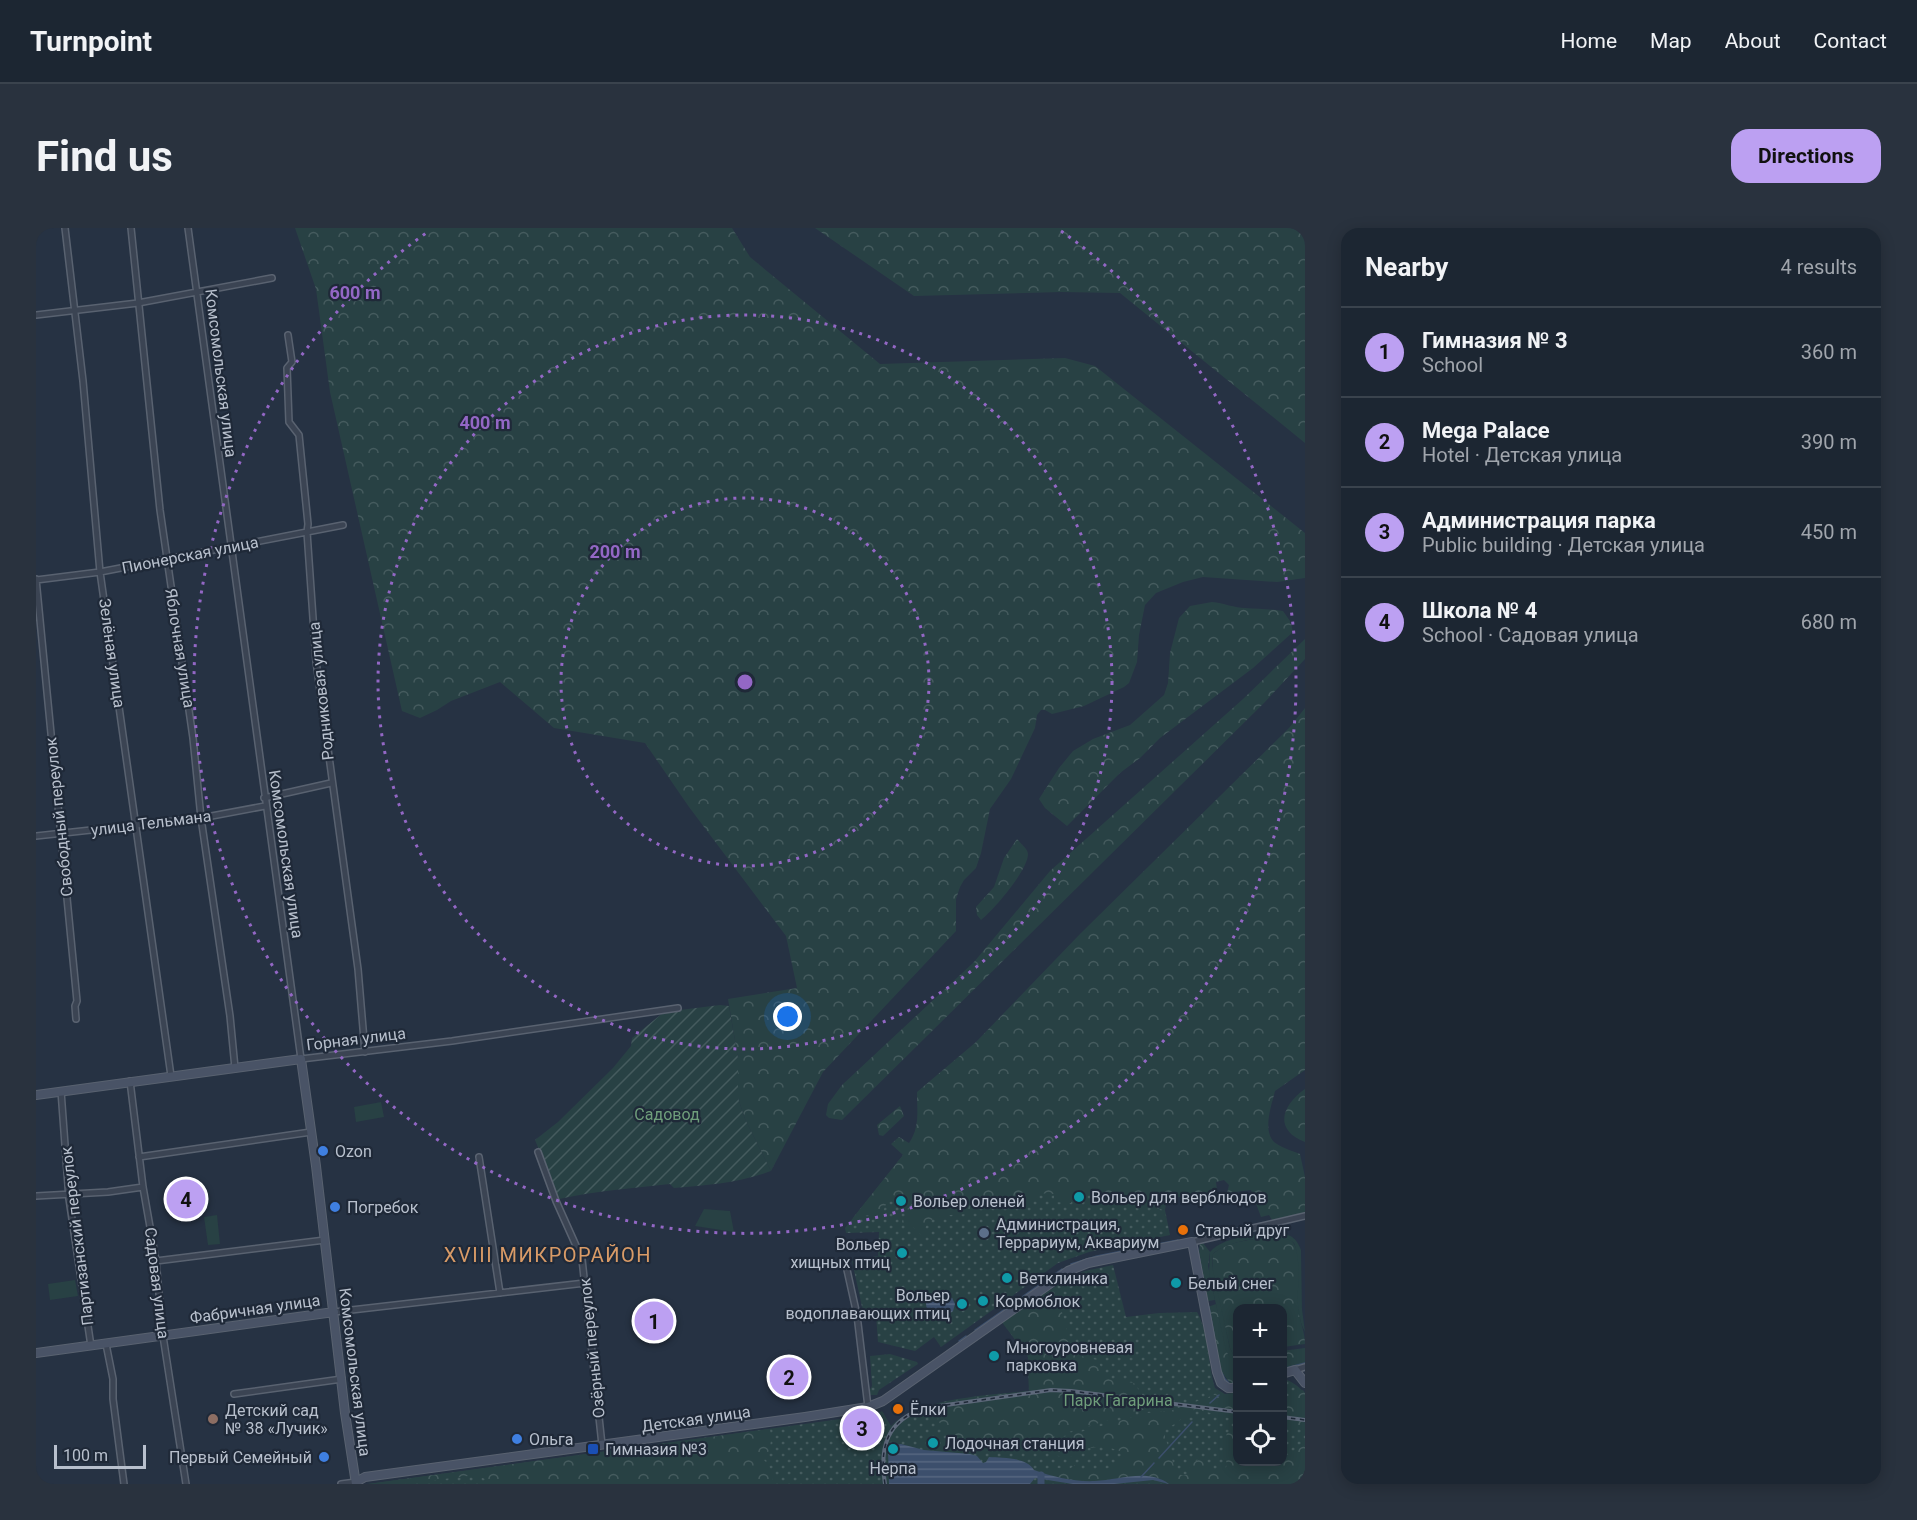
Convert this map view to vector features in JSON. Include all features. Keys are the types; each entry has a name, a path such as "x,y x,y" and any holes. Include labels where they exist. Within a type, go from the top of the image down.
{"street":[{"name":"Зелёная улица","path":"65,228 83,381 100,572 171,1076"},
{"name":"Яблочная улица","path":"131,228 166,560 193,738 201,818 230,1016 235,1068"},
{"name":"Комсомольская улица","path":"188,228 311,1132 356,1483"},
{"path":"36,315 138,303 272,278"},
{"name":"Родниковая улица","path":"288,335 292,362 287,368 289,422 299,435 308,524 316,661 358,969 364,1052"},
{"name":"Пионерская улица","path":"36,580 100,572 343,525"},
{"name":"Свободный переулок","path":"36,580 77,1001 76,1018"},
{"path":"264,798 331,783"},
{"name":"улица Тельмана","path":"36,836 201,818 265,807"},
{"name":"Горная улица","path":"36,1095 678,1008"},
{"name":"Садовая улица","path":"130,1081 139,1157 156,1262 163,1336 186,1484"},
{"name":"Партизанский переулок","path":"61,1091 69,1194 91,1346"},
{"path":"139,1157 311,1132"},
{"name":"Озёрный переулок","path":"538,1152 556,1201 580,1251 602,1445"},
{"path":"479,1157 500,1293"},
{"path":"36,1196 108,1192 144,1187"},
{"path":"1233,1388 1227,1388 1221,1383 1217,1372 1192,1242 1305,1216"},
{"path":"156,1262 325,1239"},
{"name":"Детская улица","path":"341,1484 356,1483 365,1477 868,1407 883,1401 1068,1271 1088,1263 1192,1242"},
{"path":"847,1270 857,1315 868,1407"},
{"name":"Фабричная улица","path":"36,1353 334,1312 585,1283"},
{"name":"Партизанский переулок","path":"106,1344 113,1379 112,1399 124,1484"},
{"path":"1287,1372 1305,1367"},
{"path":"1295,1370 1305,1383"},
{"path":"234,1394 342,1379"}],"green space":[{"path":"295,228 732,228 750,257 880,364 1065,358 1095,366 1305,533 1305,578 1277,582 1203,577 1156,593 1145,605 1137,662 1129,683 1084,706 1052,714 1041,710 1011,779 990,809 976,868 960,887 956,899 956,931 823,1072 771,1171 745,1119 738,1098 738,1058 728,999 797,988 786,936 689,807 645,743 554,728 500,682 451,701 420,718 402,711 330,392 316,289"},
{"path":"815,228 1305,228 1305,443 1120,293 1061,292 914,296"},
{"path":"1212,602 1241,608 1283,611 1290,621 1293,632 1253,668 1160,738 1140,758 1120,773 1067,826 1045,808 1039,799 1059,768 1073,751 1093,739 1130,725 1164,695 1168,683 1170,653 1179,618 1190,606"},
{"path":"1305,639 1305,659 1264,703 842,1120 829,1118 826,1115 828,1104 842,1085 974,962 1050,871 1243,699"},
{"path":"1305,708 1305,1070 1275,1091 1268,1124 1270,1137 1274,1142 1300,1154 1305,1177 1305,1213 1272,1220 1269,1215 1261,1217 1251,1190 1227,1193 1229,1185 1224,1180 1216,1182 1217,1190 1205,1195 1167,1198 1165,1210 1074,1191 1071,1203 1054,1202 1054,1194 1034,1193 1033,1200 985,1199 981,1201 975,1213 935,1218 925,1228 923,1237 913,1227 901,1223 912,1203 890,1194 882,1214 889,1218 880,1221 875,1214 853,1218 903,1155 891,1144 899,1137 909,1143 913,1137 917,1119 917,1092 976,1042 1080,934 1289,728"},
{"path":"1017,839 1028,852 1027,861 1009,889 981,920 977,915 976,907 994,887 1004,858"},
{"name":"Садовод","path":"720,1005 729,1006 738,1058 738,1098 745,1119 771,1171 723,1183 674,1188 670,1184 559,1199 535,1140 558,1122 613,1068 631,1046 632,1038 664,1012"},
{"path":"1305,1089 1305,1142 1288,1131 1284,1117 1291,1102"},
{"path":"381,1102 384,1117 356,1122 354,1107"},
{"path":"900,1106 904,1116 883,1136 879,1135 877,1125"},
{"path":"904,1154 1165,1210 1170,1235 1089,1252 1058,1263 941,1347 934,1337 915,1351 878,1342 876,1315 864,1316 852,1261 878,1256 879,1232 846,1233 845,1228"},
{"path":"704,1209 730,1211 734,1232 695,1226"},
{"path":"217,1215 220,1244 208,1245 204,1217"},
{"path":"1274,1233 1291,1236 1297,1241 1301,1250 1302,1309 1305,1332 1298,1311 1298,1265 1294,1243 1287,1239 1266,1238 1229,1245 1213,1254 1212,1266 1233,1358 1226,1350 1209,1273 1210,1252 1223,1243 1249,1236"},
{"path":"1274,1236 1291,1240 1295,1246 1300,1274 1299,1311 1305,1344 1287,1346 1287,1304 1233,1304 1233,1354 1212,1272 1213,1254 1219,1249 1242,1241"},
{"path":"1200,1243 1203,1243 1210,1252 1208,1266 1215,1300 1208,1301 1199,1252"},
{"name":"Парк Гагарина","path":"1113,1265 1126,1317 1197,1312 1204,1329 1215,1388 1225,1394 1233,1393 1233,1466 1287,1466 1287,1380 1305,1393 1305,1484 368,1484 877,1414 882,1411 891,1426 918,1409 936,1404 975,1396 1029,1391 1028,1357 1002,1322 1068,1278 1085,1271"},
{"path":"75,1280 78,1296 50,1300 48,1284"},
{"path":"1045,1292 1060,1305 1070,1341 1081,1356 1097,1360 1108,1379 1134,1383 1143,1396 1180,1403 1146,1409 1024,1443 952,1437 938,1421 939,1404 1029,1391 1028,1357 1002,1322"},
{"path":"1216,1304 1228,1354 1233,1357 1233,1383 1230,1383 1221,1371 1208,1307"},
{"path":"1305,1348 1305,1363 1287,1369 1287,1350"},
{"path":"890,1354 918,1364 879,1390 877,1395 870,1395 869,1391 872,1386 870,1356"},
{"path":"1303,1390 1305,1393 1305,1428 1287,1428 1287,1396"},
{"path":"1233,1393 1233,1419 1195,1409 1163,1430 1176,1472 1183,1475 1190,1473 1189,1466 1200,1458 1205,1459 1214,1471 1225,1469 1227,1465 1223,1446 1227,1433 1233,1431 1233,1466 1287,1466 1287,1455 1304,1443 1305,1484 1169,1484 1160,1479 1142,1476 1086,1481 1046,1474 1049,1469 1068,1470 1075,1465 1086,1471 1114,1468 1123,1452 1104,1446 1083,1449 1075,1456 1064,1458 1037,1448 1038,1444 1147,1413 1170,1411 1214,1395"},
{"path":"770,1429 770,1445 764,1460 773,1477 772,1484 487,1484 485,1479 476,1475 404,1484 368,1484"}],"water":[{"path":"931,1296 952,1298 955,1304 953,1311 944,1317 930,1313 926,1301"},
{"path":"901,1444 924,1450 970,1454 977,1456 983,1463 989,1457 1020,1460 1034,1470 1072,1480 1095,1481 1143,1476 1161,1479 1169,1484 1153,1480 1114,1484 1073,1484 1035,1478 1030,1484 889,1484 888,1450 890,1448 895,1451 895,1445"}],"waterway":[{"path":"1071,1264 1097,1256 1178,1240"},
{"path":"1197,1245 1207,1301"},
{"path":"975,1330 1062,1269"},
{"path":"1209,1307 1214,1335"},
{"path":"959,1341 966,1336"},
{"path":"1287,1368 1305,1363"},
{"path":"1220,1369 1225,1379 1230,1384 1233,1384"},
{"path":"1210,1403 1219,1395"},
{"path":"1159,1458 1192,1422"},
{"path":"1141,1477 1154,1463"},
{"path":"1041,1475 1041,1484"}],"railway":[{"path":"885,1484 883,1458 888,1437 902,1420 925,1408 1051,1390 1233,1411"},
{"path":"1287,1418 1305,1420"}],"place":[{"name":"Ozon","path":"323,1151"},
{"name":"Вольер для верблюдов","path":"1079,1197"},
{"name":"Школа № 4","path":"186,1199"},
{"name":"Вольер оленей","path":"901,1201"},
{"name":"Погребок","path":"335,1207"},
{"name":"Старый друг","path":"1183,1230"},
{"name":"Администрация, Террариум, Аквариум","path":"984,1233"},
{"name":"Вольер хищных птиц","path":"902,1253"},
{"name":"Ветклиника","path":"1007,1278"},
{"name":"Белый снег","path":"1176,1283"},
{"name":"Кормоблок","path":"983,1301"},
{"name":"Вольер водоплавающих птиц","path":"962,1304"},
{"name":"Гимназия № 3","path":"654,1321"},
{"name":"Многоуровневая парковка","path":"994,1356"},
{"name":"Mega Palace","path":"789,1377"},
{"name":"Ёлки","path":"898,1409"},
{"name":"Детский сад № 38 «Лучик»","path":"213,1419"},
{"name":"Администрация парка","path":"862,1428"},
{"name":"Ольга","path":"517,1439"},
{"name":"Лодочная станция","path":"933,1443"},
{"name":"Гимназия №3","path":"593,1449"},
{"name":"Нерпа","path":"893,1449"},
{"name":"Первый Семейный","path":"324,1457"}],"district":[{"name":"XVIII МИКРОРАЙОН","path":"548,1255"}]}
